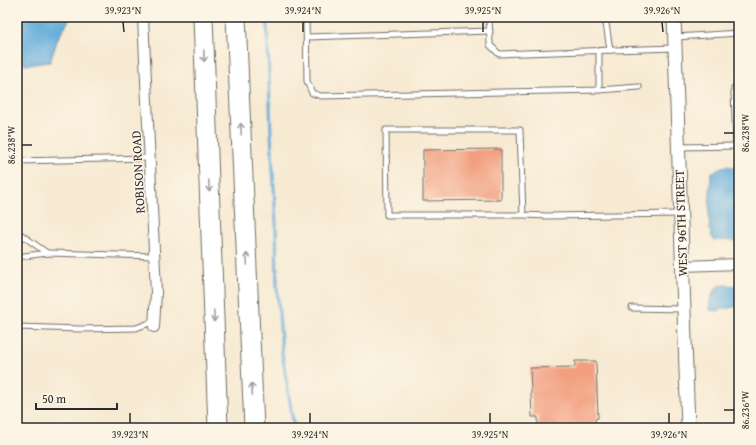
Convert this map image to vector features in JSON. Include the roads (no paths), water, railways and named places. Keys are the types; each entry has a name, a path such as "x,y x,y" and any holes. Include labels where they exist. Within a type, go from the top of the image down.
{"highway":[{"path":"203,17 218,428"},
{"path":"236,17 254,428"}],"street":[{"name":"ROBISON ROAD","path":"143,17 156,292 155,324"},
{"name":"WEST 96TH STREET","path":"674,17 688,428"},
{"path":"683,266 739,264"}],"lane":[{"path":"306,17 307,81 312,93 321,96 599,90 640,87"},
{"path":"489,17 490,45 500,54 599,51 739,33"},
{"path":"605,17 610,50"},
{"path":"307,37 490,31"},
{"path":"599,51 599,90"},
{"path":"678,147 738,146 734,89"},
{"path":"523,215 520,130 386,130 387,215 548,216 681,214"},
{"path":"17,161 150,158"},
{"path":"17,230 47,253"},
{"path":"17,257 47,253 154,256"},
{"path":"632,308 684,309"},
{"path":"17,327 80,329 136,328 155,324"},
{"path":"739,380 739,422"}],"water":[{"path":"17,17 71,17 58,38 50,62 26,65 17,62"},
{"path":"727,166 739,169 739,241 714,240 711,235 709,208 711,173"},
{"path":"730,285 739,287 739,306 715,311 710,310 710,300 715,290 719,286"}],"waterway":[{"path":"267,17 276,223 277,287 282,353 294,428"}]}
